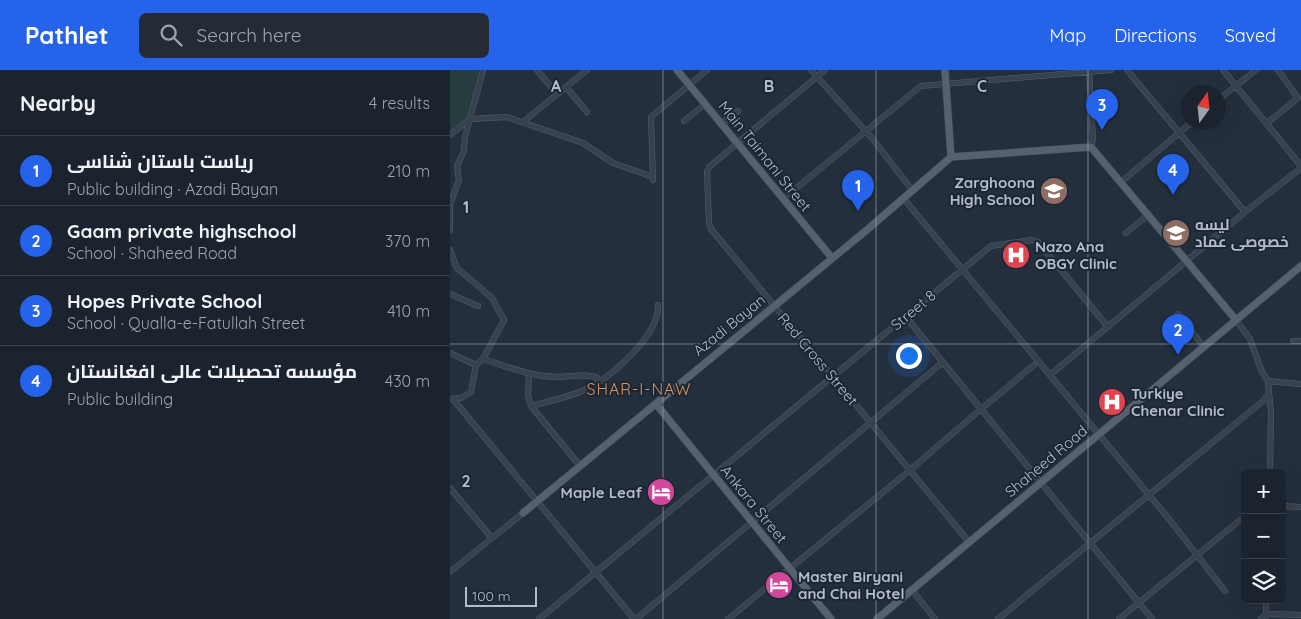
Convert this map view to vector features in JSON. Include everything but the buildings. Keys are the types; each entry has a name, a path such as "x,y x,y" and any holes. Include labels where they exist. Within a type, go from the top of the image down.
{"main road":[{"name":"Main Taimani Street","path":"677,70 832,258"},
{"path":"945,70 951,157 1091,147 1236,320"},
{"name":"Azadi Bayan","path":"524,513 913,191 951,157"},
{"name":"Shaheed Road","path":"877,619 1301,266"},
{"name":"Ankara Street","path":"656,404 788,569 831,619"}],"street":[{"path":"450,230 450,204 458,182 457,166 464,151 483,70"},
{"path":"537,70 557,94"},
{"path":"523,122 586,70"},
{"path":"450,135 470,119 507,116 582,143 613,163 653,179 651,117 707,70"},
{"path":"811,70 866,132 913,191"},
{"path":"736,143 825,70"},
{"path":"783,200 918,87 946,83 1111,70"},
{"path":"1127,70 1245,212"},
{"path":"1050,375 1301,167 1222,70"},
{"path":"1226,94 1256,70"},
{"path":"1267,123 1299,97 1278,70"},
{"path":"1089,71 1093,140 1091,147"},
{"path":"566,87 587,112"},
{"path":"684,121 705,104"},
{"path":"721,124 738,111"},
{"path":"1122,182 1183,130"},
{"name":"Red Cross Street","path":"736,143 708,167 709,223 711,229 969,542"},
{"path":"904,198 1199,555 1225,591"},
{"path":"1126,233 1149,214"},
{"name":"Street 8","path":"539,619 596,574 991,246 1035,240 1108,326"},
{"path":"450,250 457,268 492,298 504,320 484,359 476,365 471,392 461,398 451,399"},
{"path":"450,294 478,306"},
{"path":"531,406 590,387 617,369 629,358 651,329 658,315 658,306"},
{"path":"1178,314 1204,347"},
{"path":"906,317 1152,619"},
{"path":"1236,320 1250,339 1262,372 1268,381 1271,411 1270,469"},
{"path":"1293,341 1301,341"},
{"path":"450,353 476,365"},
{"path":"484,359 529,374 556,377 594,377 600,380"},
{"path":"451,399 538,500 596,574 635,619 943,362"},
{"path":"728,619 909,471 1034,365"},
{"path":"529,374 528,396 531,406 580,466"},
{"path":"1268,381 1301,384"},
{"path":"998,619 1263,401 1268,393"},
{"path":"450,488 492,538"},
{"path":"1286,506 1301,507"},
{"path":"450,572 524,513"},
{"path":"1119,619 1241,519"},
{"path":"912,590 935,619"},
{"path":"1266,604 1266,617"},
{"path":"1261,619 1301,615"}],"green space":[{"path":"450,70 481,70 468,118 450,133"}],"place":[{"name":"Hopes Private School","path":"1102,130"},
{"name":"Zarghoona High School","path":"1054,191"},
{"name":"مؤسسه تحصیلات عالی افغانستان","path":"1173,195"},
{"name":"ریاست باستان شناسی","path":"858,211"},
{"name":"لیسه خصوصی عماد","path":"1176,233"},
{"name":"Nazo Ana OBGY Clinic","path":"1016,255"},
{"name":"Gaam private highschool","path":"1178,355"},
{"name":"Turkiye Chenar Clinic","path":"1112,402"},
{"name":"Maple Leaf","path":"661,492"},
{"name":"Master Biryani and Chai Hotel","path":"779,585"}],"district":[{"name":"SHAR-I-NAW","path":"639,389"}]}
